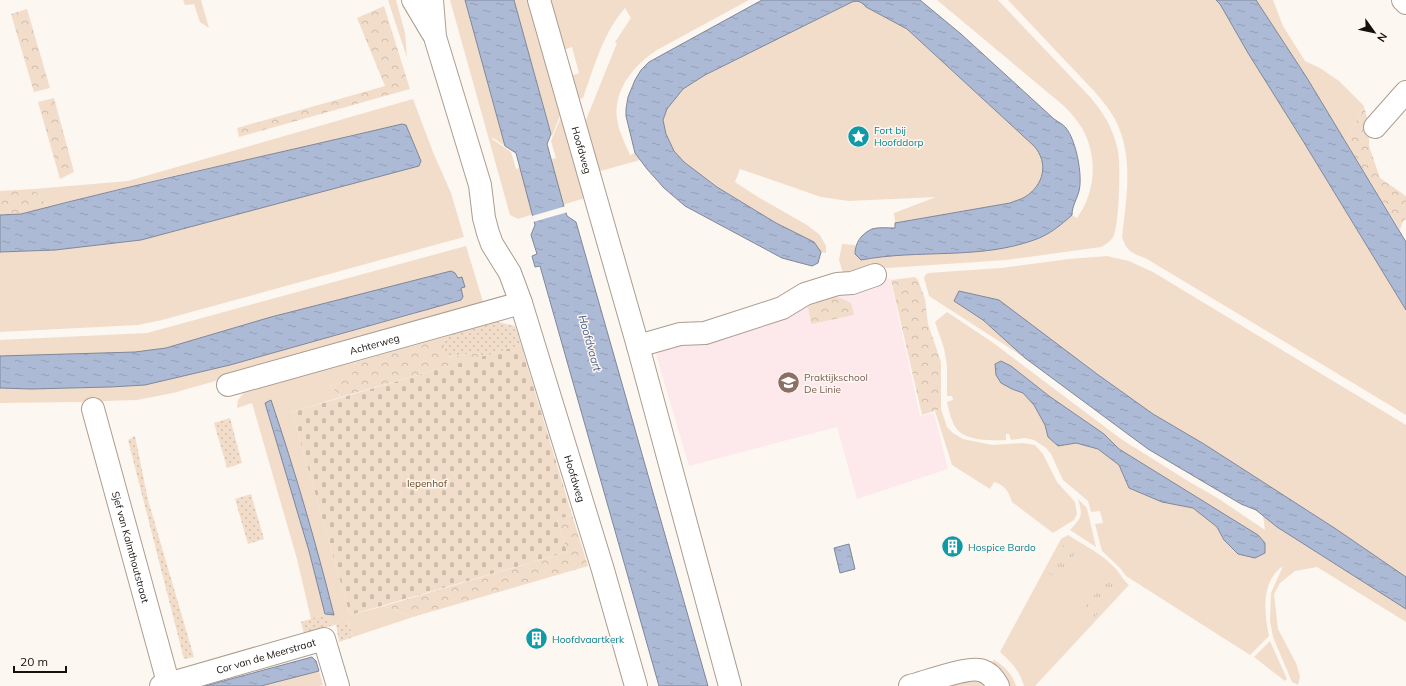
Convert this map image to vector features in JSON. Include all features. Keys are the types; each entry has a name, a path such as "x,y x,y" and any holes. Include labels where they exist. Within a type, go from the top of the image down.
{"street":[{"name":"Hoofdweg","path":"413,0 435,37"},
{"name":"Hoofdweg","path":"432,0 435,37 480,185 484,218 488,233 492,244 510,273 521,303 604,570 636,686"},
{"name":"Hoofdweg","path":"539,0 638,346 730,686"},
{"path":"1403,0 1406,3"},
{"path":"1375,127 1406,92"},
{"path":"638,346 680,334 704,333 782,308 804,294 837,284 852,283 875,275"},
{"name":"Achterweg","path":"228,385 521,303"},
{"name":"Sjef van Kalmthoutstraat","path":"93,409 166,685"},
{"name":"Cor van de Meerstraat","path":"166,685 324,639 338,686"},
{"path":"910,686 969,670 982,670 992,676 998,686"}],"shaded area":[{"name":"Praktijkschool De Linie","path":"890,278 920,416 934,413 948,469 857,499 837,427 689,466 656,354 684,341 809,299"}],"green space":[{"path":"183,0 201,0 209,28 200,22 194,4 185,5"},
{"path":"388,0 396,0 405,33 407,58"},
{"path":"450,0 465,0 505,146 493,138 492,139 511,152 516,169 556,158 551,141 561,117 560,116 552,136 514,0 532,0 588,197 518,219 510,215"},
{"path":"547,0 749,0 657,50 640,63 627,79 622,88 618,98 617,119 630,155 635,153 640,160 597,172 584,125 617,43 615,42 631,18 625,8 610,29 595,62 583,98 574,101 568,77 579,73 572,47 560,51"},
{"path":"937,0 998,0 1091,98 1101,111 1113,134 1119,158 1117,223 1113,237 1106,244 1101,247 1006,260 873,269 843,273 839,260 842,244 855,245 855,254 861,259 883,256 970,252 1013,246 1034,240 1050,233 1072,215 1077,218 1088,197 1093,174 1091,150 1082,128 1076,119 1064,106"},
{"path":"1008,0 1216,0 1220,4 1248,53 1406,310 1406,415 1147,259 1134,254 1128,249 1122,237 1127,182 1126,155 1117,123 1097,94"},
{"path":"1256,0 1273,0 1283,26 1305,61 1320,68 1339,81 1364,106 1346,142"},
{"path":"854,1 862,2 866,7 907,29 1034,146 1042,159 1043,166 1040,180 1031,192 1023,198 1010,203 895,223 894,213 936,197 849,201 821,197 740,169 735,182 807,225 820,235 826,246 826,253 821,252 814,242 776,223 718,187 684,162 674,151 666,134 663,120 667,109 683,89 705,75"},
{"path":"384,6 410,89 239,137 237,128 385,86 357,18"},
{"path":"27,9 50,88 34,92 11,14"},
{"path":"54,98 74,172 60,179 38,102"},
{"path":"413,99 433,152 451,193 464,237 162,320 138,325 0,332 0,252 55,250 141,240 419,166 421,161 273,154 168,177 48,207 34,189 128,181"},
{"path":"1364,106 1369,126 1369,146 1380,178 1406,196 1406,219 1403,221 1400,230 1346,142"},
{"path":"34,189 48,207 21,214 0,215 0,191"},
{"path":"466,246 484,305 173,393 137,400 0,403 0,388 31,389 145,385 230,365 414,314 463,296 461,288 465,286 462,277 458,278 455,273 419,279 166,348 128,353 0,357 0,340 147,333"},
{"path":"1107,256 1129,261 1153,272 1406,425 1406,577 1336,529 1204,444 1153,414 999,300 959,291 954,301 983,320 1025,358 929,296 924,278 928,273 1001,268 1069,259"},
{"path":"915,277 918,280 925,299 928,324 941,362 941,409 922,415 891,280"},
{"path":"836,296 851,303 854,315 811,324 808,306"},
{"path":"947,312 992,342 1121,439 1219,499 1265,530 1263,515 1277,527 1406,609 1406,622 1317,567 1295,571 1280,583 1274,594 1278,629 1296,663 1300,677 1298,685 1292,682 1273,637 1270,621 1271,593 1283,566 1276,572 1271,580 1266,598 1265,607 1269,636 1250,655 1126,576 1120,568 1102,551 1095,524 1103,523 1100,511 1091,512 1088,501 1063,480 1051,454 1046,448 1034,440 1025,438 1011,440 1009,434 1006,434 1006,440 972,438 966,436 956,428 951,419 947,402 953,400 952,396 947,396 947,366 944,348 935,322","holes":["1011,366 1049,396 1104,434 1119,449 1258,535 1265,543 1224,540 1217,527 1193,508 1162,502 1129,488 1119,465 1098,449 1048,437 1045,425 1034,405 1023,393"]},
{"path":"494,321 515,326 521,345 485,356 473,353 443,358 445,337"},
{"path":"445,337 444,358 473,353 485,356 341,397 330,386 351,378 356,362"},
{"name":"Iepenhof","path":"521,345 572,515 557,519 567,552 350,615 292,412"},
{"path":"356,362 352,378 330,386 341,397 292,412 350,615 384,606 413,617 353,637 348,621 331,626 325,614 311,619 297,559 252,403 237,408 238,400 246,390"},
{"path":"941,409 947,427 963,439 992,445 1023,443 1035,445 1043,454 1057,482 1075,502 1077,514 1074,520 1053,533 1012,502 1004,487 994,482 990,489 952,465 935,411"},
{"path":"230,418 242,463 227,468 214,423"},
{"path":"135,436 148,500 194,657 184,659 128,440"},
{"path":"251,494 264,539 248,544 235,499"},
{"path":"1078,499 1087,508 1096,547 1070,530 1079,519 1081,513"},
{"path":"572,515 588,566 413,617 384,606 567,552 557,519"},
{"path":"1068,535 1104,558 1115,568 1129,585 1035,686 1024,686 1015,667 1000,652 1061,539"},
{"path":"1066,541 1078,548 1059,580 1048,573"},
{"path":"1110,574 1122,584 1095,617 1084,609"},
{"path":"325,614 331,626 304,634 301,622"},
{"path":"348,621 353,637 339,642 336,624"},
{"path":"1270,641 1287,679 1285,681 1254,657"},
{"path":"994,660 1008,671 1016,686 1005,686 990,665"},
{"path":"319,671 323,685 261,686"},
{"path":"975,676 990,686 941,686"}],"water":[{"name":"Hoofdvaart","path":"465,0 514,0 551,134 547,144 563,203 567,216 576,222 708,686 659,686 540,266 535,267 532,256 537,254 531,235 535,225 516,153 505,146"},
{"path":"762,0 920,0 961,34 1054,119 1066,128 1076,149 1080,177 1079,191 1072,215 1050,233 1034,240 992,250 904,255 861,260 855,254 859,239 872,229 895,228 895,223 1010,203 1019,200 1025,197 1037,186 1043,166 1042,159 1034,146 907,29 866,7 858,1 852,2 705,75 683,89 667,109 663,120 666,134 674,151 684,162 717,187 776,223 814,242 821,252 818,263 812,266 782,258 685,206 664,188 635,153 626,116 628,97 641,70 649,62"},
{"path":"1216,0 1256,0 1307,78 1406,242 1406,310 1248,53 1220,4"},
{"path":"402,124 406,125 421,161 419,166 141,240 55,250 0,252 0,215 21,214"},
{"path":"451,271 455,273 458,278 462,277 465,287 461,288 463,297 461,300 230,365 145,385 31,389 0,388 0,356 135,352 166,348 271,317"},
{"path":"959,291 999,300 1153,414 1204,444 1336,529 1406,577 1406,609 1277,527 1256,510 1241,504 1148,449 1025,358 983,320 954,301"},
{"path":"1001,361 1011,366 1049,396 1104,434 1119,449 1258,535 1265,543 1265,553 1255,558 1238,554 1224,540 1217,527 1193,508 1162,502 1129,488 1119,465 1098,449 1076,443 1058,446 1048,437 1045,425 1034,405 1023,393 1001,383 996,375 995,364"},
{"path":"271,400 305,507 334,615 325,614 309,551 265,403"},
{"path":"849,544 855,569 840,573 834,548"},
{"path":"312,657 316,661 319,671 261,686 205,686"}],"pier":[{"path":"566,206 568,212 533,222 532,216"}],"place":[{"name":"Fort bij Hoofddorp","path":"859,136"},
{"name":"Praktijkschool De Linie","path":"789,383"},
{"name":"Hospice Bardo","path":"953,547"},
{"name":"Hoofdvaartkerk","path":"536,639"}]}
